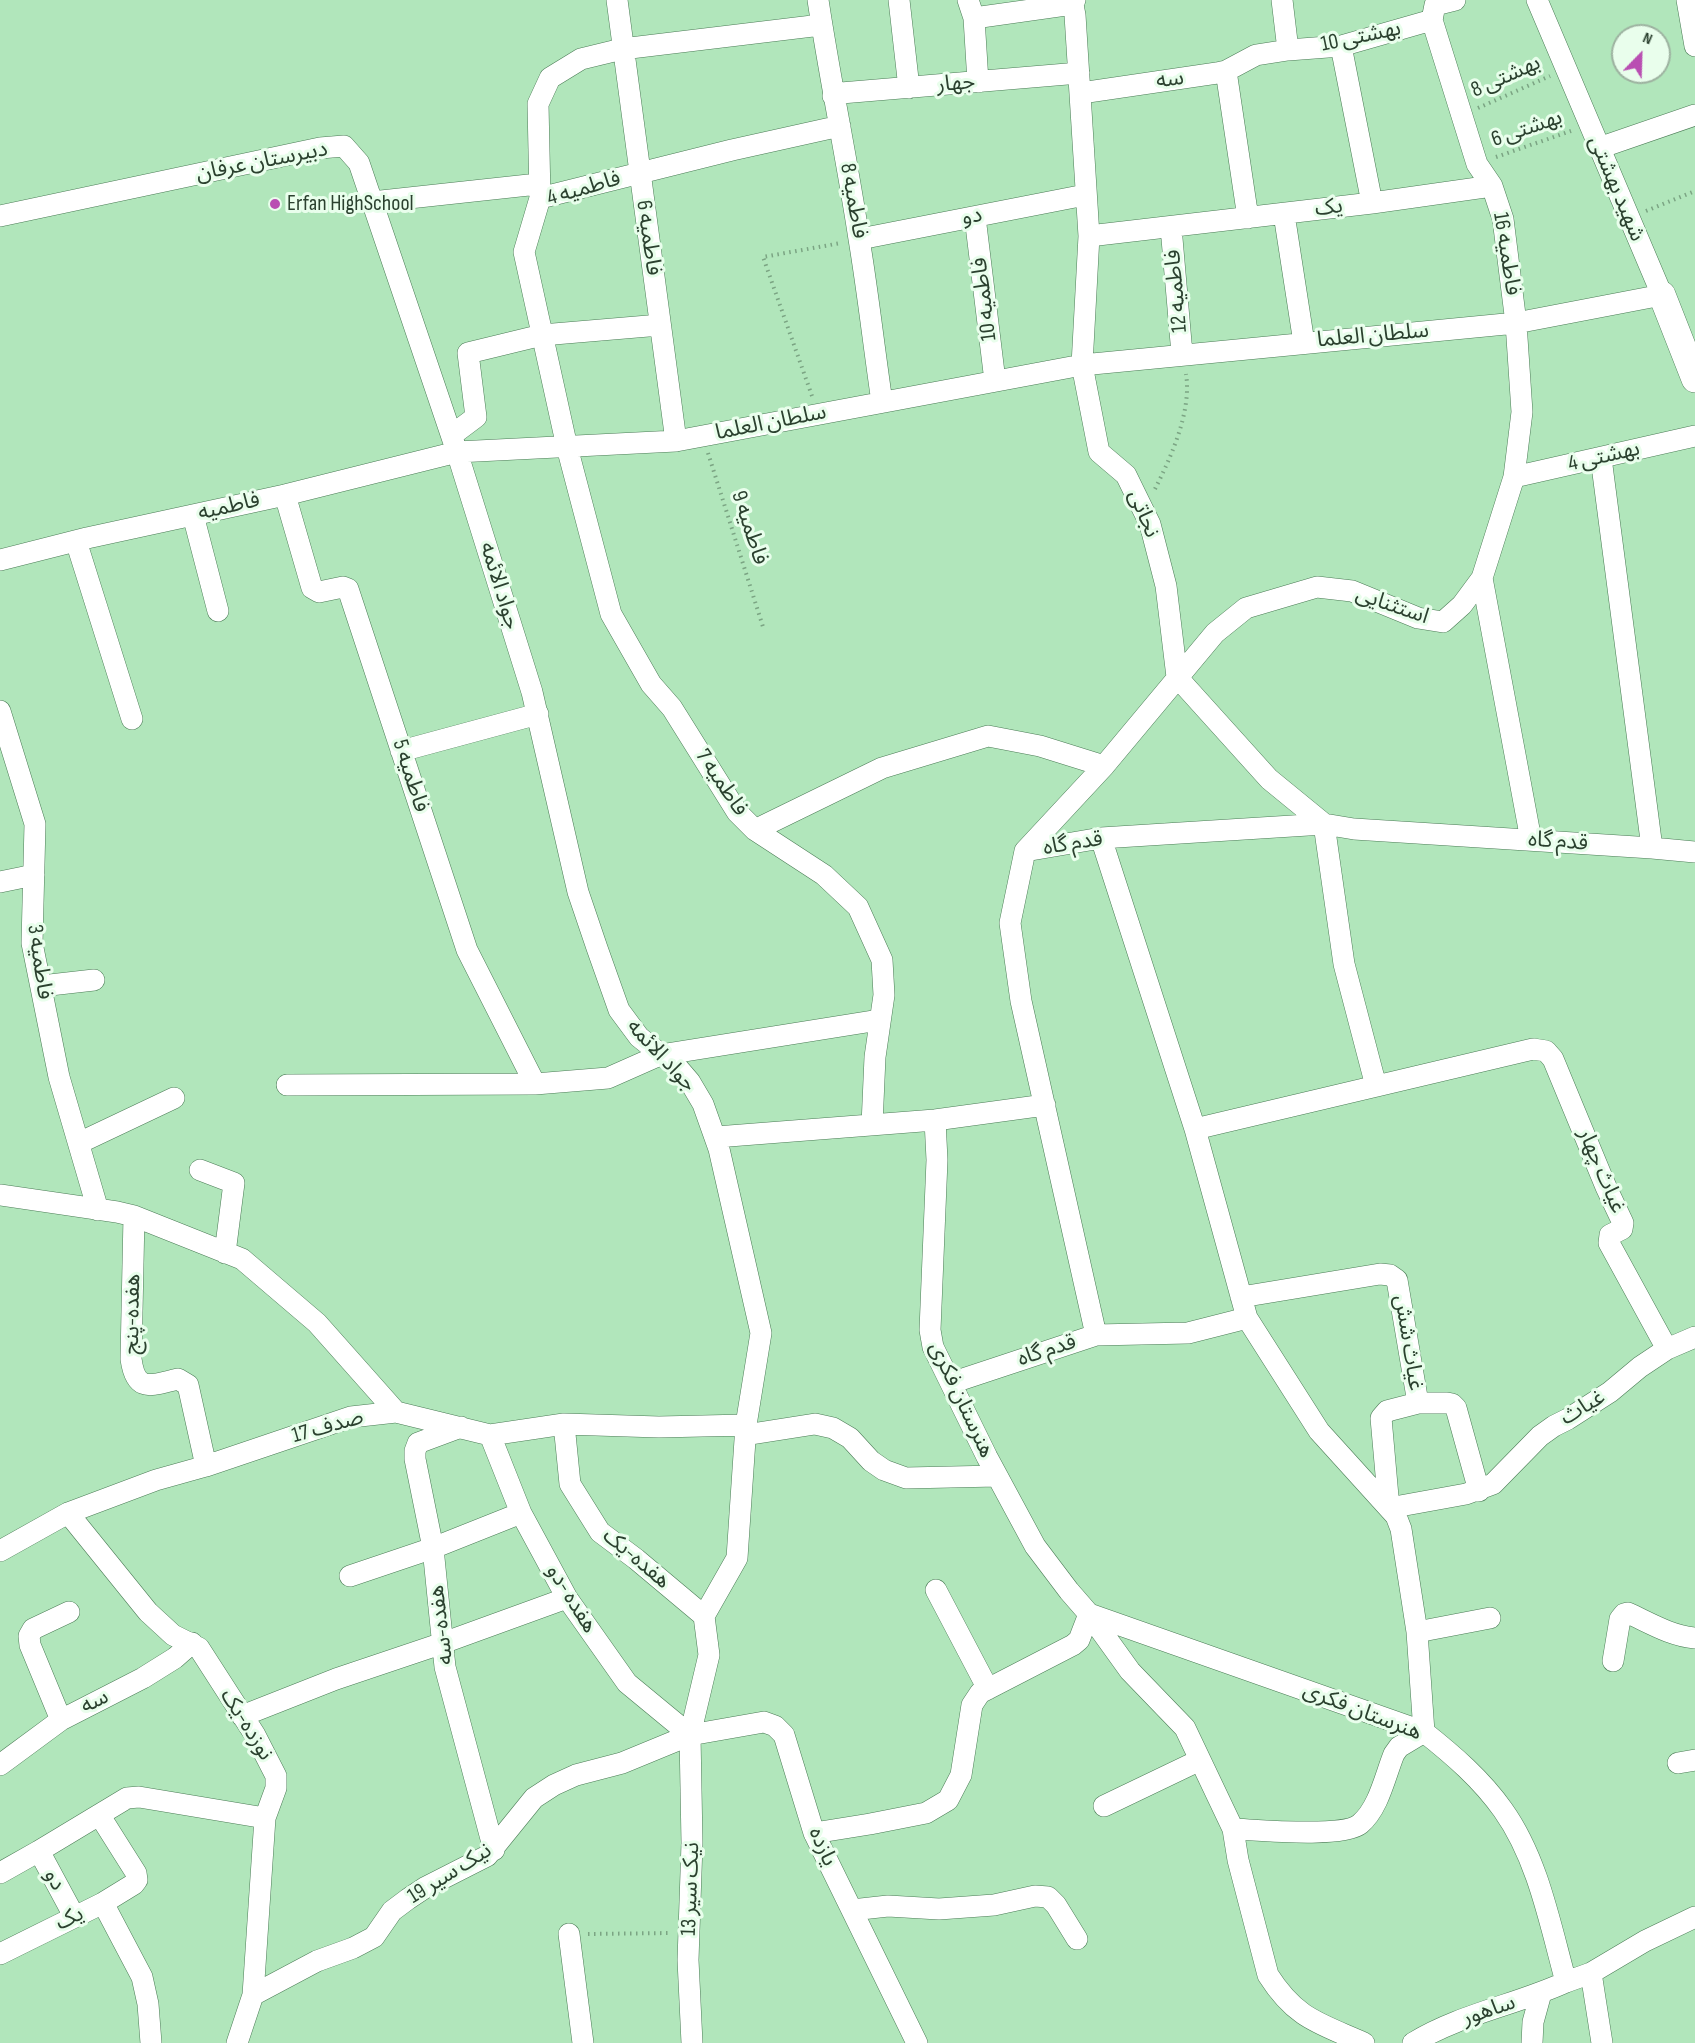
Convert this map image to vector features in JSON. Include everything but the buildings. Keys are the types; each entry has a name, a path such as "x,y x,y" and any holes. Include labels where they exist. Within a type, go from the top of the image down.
{"street":[{"name":"فاطمیه 6","path":"617,0 676,441"},
{"name":"فاطمیه 8","path":"818,0 832,96 840,126 860,239 882,402"},
{"path":"899,0 909,88"},
{"path":"1282,0 1288,50"},
{"name":"شهید بهشتی","path":"1537,0 1662,295 1695,379"},
{"path":"1687,0 1695,46"},
{"path":"978,82 971,9 1073,1 1089,236 1082,365"},
{"path":"1439,6 1461,116 1477,164 1492,186"},
{"name":"بهشتی 10","path":"1256,55 1341,46 1439,6"},
{"path":"372,202 539,191 538,104 550,78 581,59 622,50 821,25"},
{"path":"1341,46 1372,203"},
{"name":"سه","path":"1080,83 1226,71 1256,55"},
{"path":"1226,71 1248,218"},
{"name":"جهار","path":"832,96 841,93 978,82 1080,83"},
{"path":"1599,148 1695,116"},
{"name":"فاطمیه 4","path":"567,447 524,252 539,191 640,175 732,150 840,126"},
{"name":"دبیرستان عرفان","path":"0,216 320,148 344,146 359,163 455,444"},
{"name":"یک","path":"1089,236 1284,214 1492,186"},
{"name":"فاطمیه 16","path":"1492,186 1503,219 1515,323"},
{"name":"دو","path":"860,239 1085,195"},
{"path":"1284,214 1304,343"},
{"name":"فاطمیه 10","path":"975,217 995,381"},
{"name":"فاطمیه 12","path":"1171,227 1182,354"},
{"name":"سلطان العلما","path":"455,444 567,447 676,441 1082,365 1515,323 1662,295"},
{"name":"استثنایی","path":"1025,851 1104,766 1215,633 1246,608 1317,587 1352,591 1418,618 1443,622 1462,605 1482,578 1514,477 1522,412 1515,323"},
{"path":"455,444 476,417 468,353 542,335 660,325"},
{"name":"نجاتی","path":"1082,365 1099,452 1126,475 1150,524 1166,586 1177,677"},
{"name":"بهشتی 4","path":"1514,477 1695,436"},
{"name":"فاطمیه","path":"0,560 285,495 455,444"},
{"name":"جواد الائمه","path":"455,444 538,714 578,892 619,1010 639,1037 678,1068 690,1082 703,1104 716,1137 761,1333 746,1430 737,1558 704,1616"},
{"name":"فاطمیه 7","path":"567,447 611,614 651,684 672,708 737,812 755,830 824,875 858,907 882,960 884,995 879,1020 872,1125"},
{"path":"1601,458 1652,848"},
{"name":"فاطمیه 5","path":"285,495 312,588 319,592 343,587 348,589 467,950 535,1084"},
{"path":"193,515 218,611"},
{"path":"76,541 132,719"},
{"path":"1482,578 1531,840"},
{"path":"1177,677 1269,779 1324,824 1344,964 1376,1086 1195,1129"},
{"path":"401,751 538,714"},
{"name":"فاطمیه 3","path":"2,723 35,824 32,943 59,1077 99,1210"},
{"path":"755,830 882,768 988,736 1040,746 1104,766"},
{"name":"قدم گاه","path":"951,1383 1096,1335 1021,1001 1010,923 1025,851 1101,838 1324,824 1354,829 1695,852"},
{"path":"1101,838 1195,1129 1247,1318 1319,1431 1396,1516 1401,1529 1417,1632 1424,1732 1399,1747 1394,1754 1372,1810 1359,1825 1341,1832 1233,1829"},
{"path":"0,882 34,875"},
{"path":"41,986 94,980"},
{"path":"287,1085 535,1084 608,1078 660,1055 879,1020"},
{"name":"غیاث چهار","path":"1376,1086 1533,1049 1546,1051 1553,1059 1623,1223 1622,1228 1610,1234 1609,1243 1667,1349"},
{"path":"79,1143 174,1098"},
{"path":"716,1137 935,1120 1045,1105"},
{"name":"هنرستان فکری","path":"935,1120 937,1160 930,1330 933,1347 997,1476 1035,1546 1089,1614 1130,1671 1185,1728 1233,1829 1238,1860 1268,1976 1293,2008 1312,2020 1364,2043"},
{"path":"200,1170 234,1183 225,1252"},
{"path":"0,1195 134,1216 242,1259 317,1323 396,1412"},
{"name":"هفده-پنج","path":"134,1216 131,1359 133,1375 140,1383 149,1385 178,1379 188,1385 206,1466"},
{"name":"غیاث شش","path":"1240,1297 1380,1274 1390,1275 1397,1280 1418,1403 1448,1403 1456,1408 1479,1491"},
{"path":"1096,1335 1188,1333 1247,1318"},
{"name":"غیاث","path":"1479,1491 1493,1484 1540,1436 1610,1392 1640,1367 1667,1349 1695,1337"},
{"path":"1389,1508 1381,1418 1387,1411 1418,1403"},
{"name":"صدف 17","path":"0,1551 68,1513 156,1480 206,1466 351,1417 396,1412 490,1435 564,1424 746,1430 815,1424 833,1428 850,1438 870,1461 884,1470 906,1478 997,1476"},
{"name":"هفده-یک","path":"564,1424 570,1484 600,1532 704,1616"},
{"name":"هفده-سه","path":"461,1427 418,1443 415,1459 433,1548 445,1667 494,1850"},
{"name":"هفده -دو","path":"490,1435 520,1513 567,1598 627,1683 690,1735"},
{"path":"1389,1508 1479,1491"},
{"name":"نوزده-یک","path":"68,1513 148,1612 173,1635 199,1648 255,1735 276,1776 276,1788 265,1818 253,1995"},
{"path":"350,1576 433,1548 520,1513"},
{"path":"936,1590 988,1689"},
{"path":"242,1716 336,1678 567,1598"},
{"path":"61,1720 30,1645 29,1636 33,1629 69,1612"},
{"path":"1613,1661 1620,1619 1624,1614 1629,1613 1659,1628 1695,1638"},
{"path":"814,1833 926,1813 948,1800 961,1775 972,1705 980,1693 1073,1645 1079,1640 1089,1614"},
{"name":"هنرستان فکری","path":"1089,1614 1424,1732 1454,1755 1479,1781 1508,1819 1523,1845 1538,1884 1566,1982"},
{"path":"690,1735 709,1655 704,1616"},
{"path":"1417,1632 1490,1618"},
{"name":"سه","path":"0,1765 61,1720 143,1678 175,1658 192,1643"},
{"name":"یازده","path":"690,1735 764,1722 775,1725 784,1735 814,1833 917,2043"},
{"name":"نیک سیر 19","path":"253,1995 317,1961 353,1948 374,1937 392,1911 408,1899 426,1887 487,1856 534,1798 554,1785 576,1775 622,1763 690,1735"},
{"name":"نیک سیر 13","path":"690,1735 693,1843 688,1960 692,2043"},
{"path":"1104,1806 1200,1760"},
{"path":"39,1851 127,1798 140,1797 265,1818"},
{"name":"یک","path":"0,1954 103,1903 137,1880 136,1874 100,1816"},
{"name":"دو","path":"0,1873 39,1851 74,1916"},
{"path":"852,1910 888,1906 939,1910 994,1905 1035,1896 1048,1897 1056,1905 1077,1939"},
{"path":"103,1903 141,1977 148,2004 151,2043"},
{"path":"1566,1982 1591,1973 1645,1941 1695,1917"},
{"path":"569,1934 583,2043"},
{"path":"1591,1973 1602,2043"},
{"name":"ساهور","path":"1413,2043 1435,2030 1541,1994 1566,1982"},
{"path":"1532,2043 1533,2022 1541,1994"},
{"path":"237,2043 253,1995"}],"path":[{"name":"بهشتی 8","path":"1461,116 1565,69"},
{"name":"بهشتی 6","path":"1477,164 1589,125"},
{"path":"1628,218 1695,191"},
{"path":"818,414 763,257 860,239"},
{"path":"1144,511 1174,450 1188,389 1182,354"},
{"name":"فاطمیه 9","path":"703,436 764,630"},
{"path":"569,1934 690,1932"}],"place":[{"name":"Erfan HighSchool","path":"275,204"}]}
